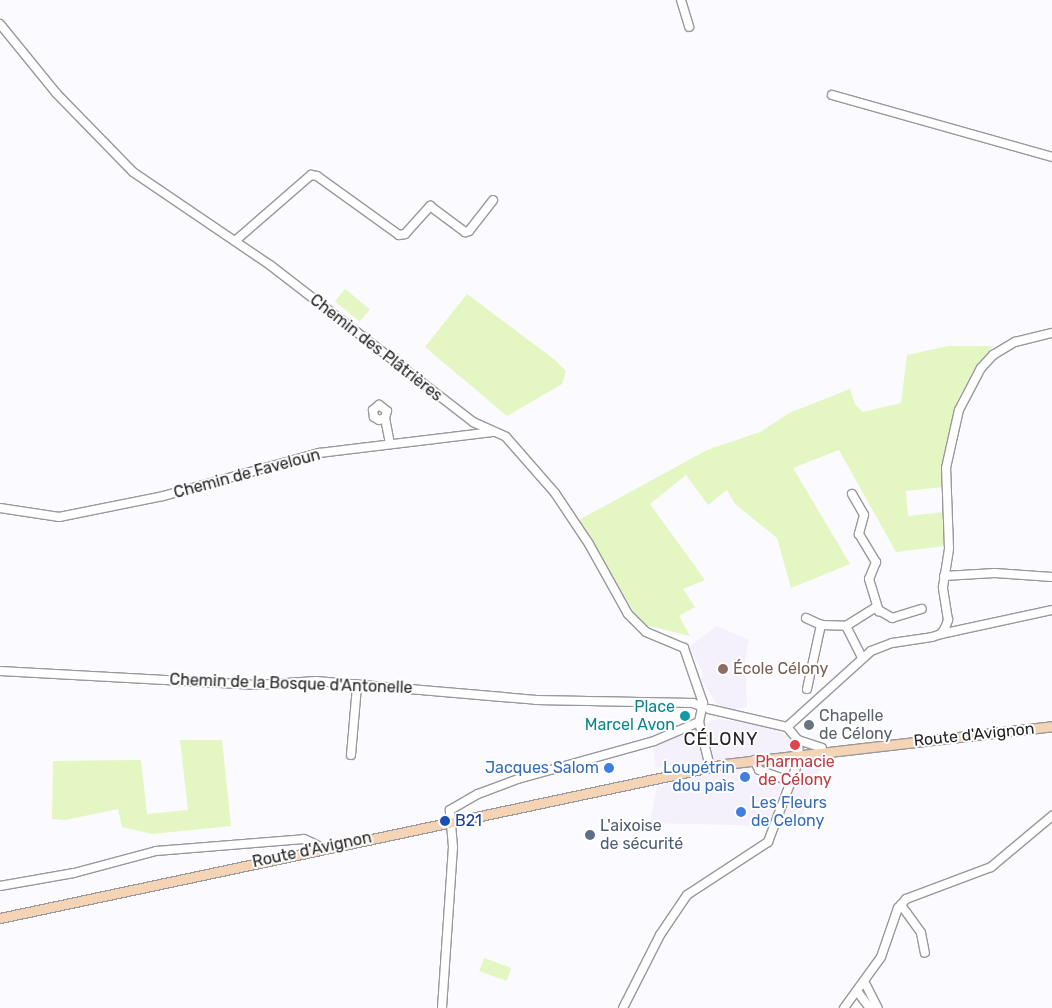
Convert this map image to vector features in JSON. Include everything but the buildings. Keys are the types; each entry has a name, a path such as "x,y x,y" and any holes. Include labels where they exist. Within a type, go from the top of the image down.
{"main road":[{"name":"Route d'Avignon","path":"0,918 321,847 710,765 1052,726"},
{"name":"Route d'Avignon","path":"710,765 800,754 822,748 896,743"}],"street":[{"path":"681,0 689,27"},
{"name":"Chemin des Plâtrières","path":"0,24 56,93 133,172 234,241 472,422 506,437 554,493 589,544 628,614 646,632 684,648 703,707"},
{"path":"832,95 1052,158"},
{"path":"234,241 312,175 317,176 399,235 405,234 430,206 465,232 469,231 493,200"},
{"path":"941,634 948,620 943,587 949,548 946,468 959,410 981,368 993,355 1015,342 1052,333"},
{"path":"385,418 390,443"},
{"name":"Chemin de Faveloun","path":"0,508 59,517 163,496 319,453 390,443 495,432"},
{"path":"852,494 864,515 859,534 876,562 869,579 879,611"},
{"path":"944,576 995,573 1052,577"},
{"path":"806,618 820,625 846,626 861,614 875,608 892,618 922,609"},
{"path":"787,727 862,658 892,643 1052,610"},
{"path":"807,689 820,625"},
{"path":"846,626 862,658"},
{"name":"Chemin de la Bosque d'Antonelle","path":"0,671 257,685 316,681 358,686 465,692 536,700 693,702 703,707"},
{"path":"351,755 358,686"},
{"path":"710,765 699,722 703,707 787,727 798,740 822,748"},
{"path":"442,1008 453,847 450,810 478,794 654,741 699,722"},
{"path":"623,1008 660,935 687,895 768,842 800,754 798,740"},
{"path":"754,760 759,770 789,781"},
{"path":"844,1008 881,956 888,931 900,904 906,899 990,867 1052,816"},
{"path":"0,886 74,873 156,852 304,839 321,847"},
{"path":"900,904 921,933 925,953"},
{"path":"864,981 878,1008"},
{"path":"857,991 870,1008"}],"shaded area":[{"name":"École Célony","path":"717,626 749,640 745,659 747,706 735,711 722,709 716,703 701,679 703,673 689,647"},
{"path":"717,719 769,726 796,741 796,750 655,768 653,744"},
{"path":"827,758 813,781 800,825 780,821 800,761"},
{"path":"747,764 751,775 782,783 771,826 650,823 657,786"}],"green space":[{"path":"345,289 370,309 360,322 335,301"},
{"path":"467,294 555,360 566,371 562,384 507,416 425,347"},
{"path":"948,346 993,346 974,370 957,401 942,467 943,487 906,491 908,516 944,512 945,546 896,552 839,450 793,468 850,564 791,588 777,538 735,504 727,490 708,505 686,475 650,504 705,580 683,589 695,607 679,616 690,636 641,624 579,520 707,450 760,432 789,413 850,389 855,404 863,412 901,403 907,355"},
{"path":"180,740 222,740 231,826 152,834 122,827 118,809 65,820 52,819 53,761 141,760 147,814 188,810"},
{"path":"484,958 511,968 506,981 479,971"}],"place":[{"name":"École Célony","path":"723,669"},
{"name":"Place Marcel Avon","path":"685,716"},
{"name":"Chapelle de Célony","path":"809,725"},
{"name":"Pharmacie de Célony","path":"795,745"},
{"name":"Jacques Salom","path":"609,768"},
{"name":"Loupétrin dou paìs","path":"745,777"},
{"name":"Les Fleurs de Celony","path":"741,812"},
{"name":"B21","path":"445,821"},
{"name":"L'aixoise de sécurité","path":"590,835"}],"district":[{"name":"CÉLONY","path":"721,739"}]}
